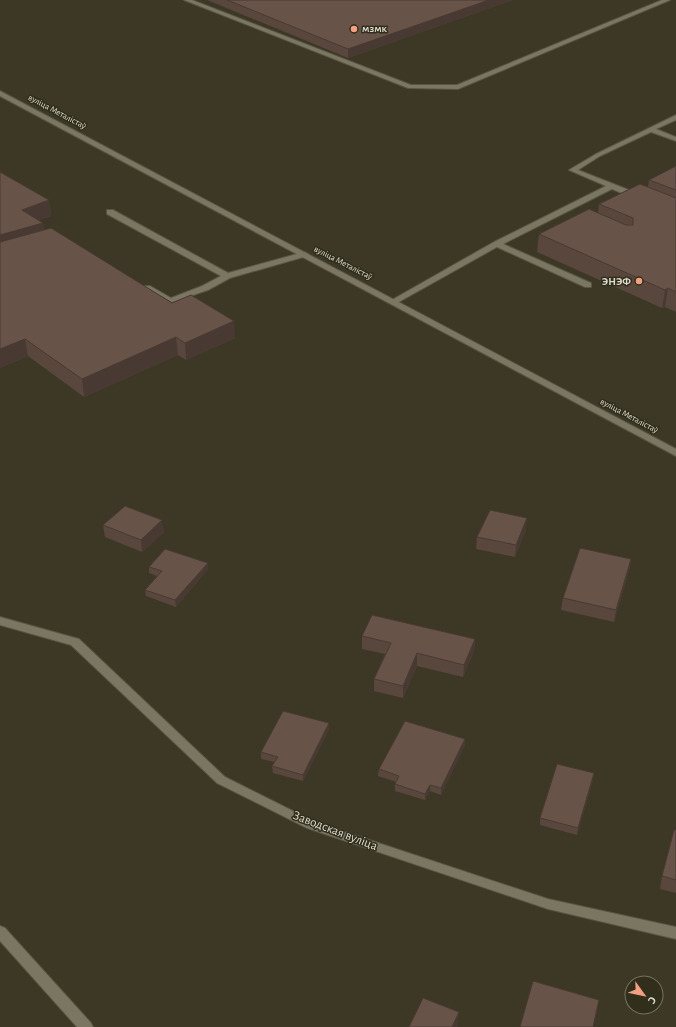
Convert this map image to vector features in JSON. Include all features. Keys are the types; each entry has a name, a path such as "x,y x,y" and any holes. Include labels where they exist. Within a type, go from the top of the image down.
{"street":[{"path":"187,0 410,87 458,87 666,0"},
{"name":"вуліца Металістаў","path":"0,93 394,301 676,453"},
{"path":"640,198 573,170 598,155 676,117"},
{"path":"652,130 676,139"},
{"path":"394,301 498,244 566,214 612,186"},
{"path":"110,212 227,276"},
{"path":"498,244 588,285"},
{"path":"142,285 170,301 205,288 227,276 304,254"},
{"name":"Заводская вуліца","path":"0,621 75,642 221,780 311,825 548,904 676,933"},
{"path":"0,932 86,1027"}],"building":[{"name":"МЗМК","path":"227,0 489,0 348,49"},
{"path":"676,166 676,190 649,180"},
{"path":"0,172 49,200 22,210 43,223 0,235"},
{"path":"640,184 676,198 676,292 668,288 665,290 539,234 589,209 626,225 633,225 633,218 599,204"},
{"path":"51,228 172,303 191,295 234,321 185,343 176,337 82,379 25,339 0,349 0,242"},
{"path":"125,506 162,520 141,540 103,525"},
{"path":"490,510 527,518 516,545 477,537"},
{"path":"580,548 631,559 616,610 563,598"},
{"path":"165,549 208,563 175,600 145,590 162,571 149,567"},
{"path":"372,615 475,639 464,665 417,653 403,686 374,679 391,643 362,636"},
{"path":"283,711 329,723 303,775 272,766 278,757 261,752"},
{"path":"405,721 465,739 441,788 430,785 425,794 395,784 399,776 379,769"},
{"path":"557,764 594,773 578,828 540,818"},
{"path":"674,830 676,830 676,880 662,876"},
{"path":"533,981 599,1000 593,1027 520,1027"},
{"path":"423,998 459,1012 452,1027 409,1027"}],"place":[{"name":"МЗМК","path":"354,29"},
{"name":"ЭНЭФ","path":"639,281"}]}
